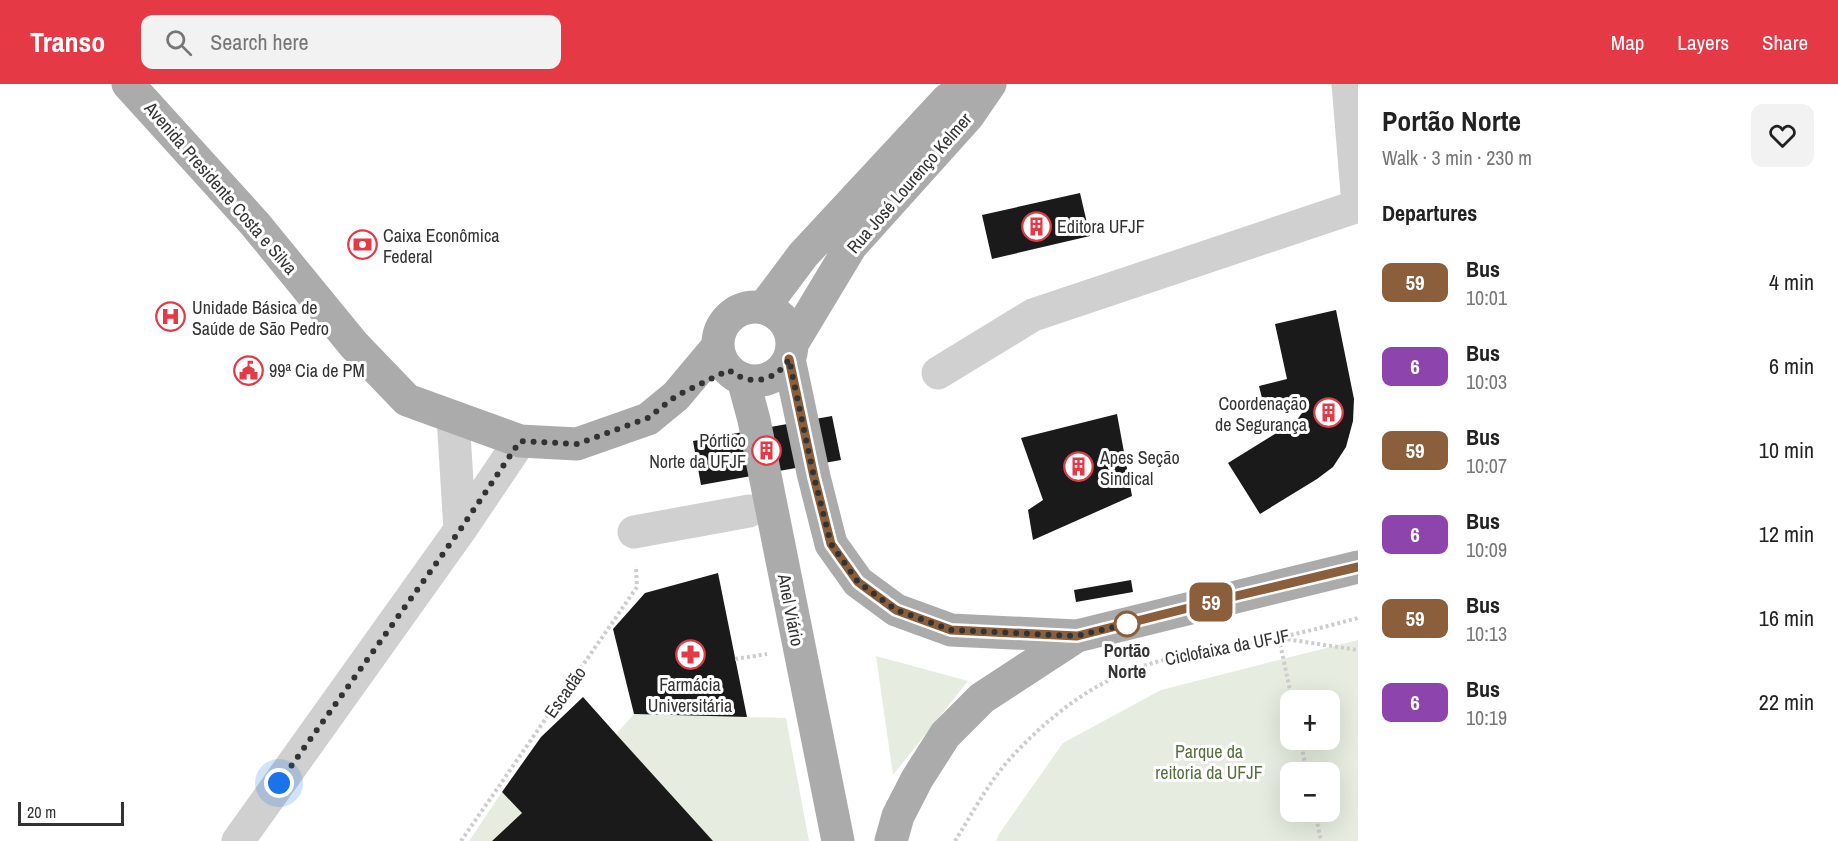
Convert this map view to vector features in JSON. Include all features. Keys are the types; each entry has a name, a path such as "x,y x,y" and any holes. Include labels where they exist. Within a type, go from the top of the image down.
{"main road":[{"name":"Avenida Presidente Costa e Silva","path":"128,84 255,224 354,345 407,400 520,441 577,444 648,418 676,396 730,365"},
{"name":"Rua José Lourenço Kelmer","path":"764,307 803,255 947,100 970,84"},
{"name":"Rua José Lourenço Kelmer","path":"730,365 752,381 771,378 784,366 850,246 968,116 990,84"},
{"path":"730,365 720,329 731,315 747,307 764,307 784,321 792,335 790,352 814,477 831,544 858,582 896,610 951,630 1077,636 1358,567"},
{"name":"Anel Viário","path":"730,365 754,420 838,841"},
{"path":"891,841 898,816 917,779 945,735 982,698 1077,636"}],"street":[{"path":"938,374 1033,315 1358,205 1348,84"},
{"path":"453,417 460,530"},
{"path":"238,841 460,530 520,441"},
{"path":"634,532 749,511"}],"path":[{"name":"Escadão","path":"461,841 637,587 634,532"},
{"name":"Ciclofaixa da UFJF","path":"955,841 986,790 1008,762 1036,732 1099,686 1129,671 1161,660 1279,638 1358,618"},
{"path":"1290,690 1279,638 1358,650"},
{"path":"735,659 774,653"},
{"path":"1317,822 1321,841"}],"green space":[{"name":"Parque da reitoria da UFJF","path":"1358,640 1358,841 996,841 1063,743 1161,690"},
{"path":"876,656 968,681 893,775"},
{"path":"634,714 786,718 809,841 713,841 616,734"},
{"path":"502,792 522,813 492,841 469,841"}],"building":[{"name":"Editora UFJF","path":"1080,193 1090,236 992,259 982,215"},
{"name":"Coordenação de Segurança","path":"1336,310 1354,399 1353,421 1346,447 1333,467 1260,514 1228,463 1296,421 1305,409 1305,403 1265,410 1259,386 1287,379 1275,324"},
{"name":"Apes Seção Sindical","path":"1117,414 1132,496 1033,540 1028,510 1043,500 1021,438"},
{"name":"Pórtico Norte da UFJF","path":"832,416 841,460 701,485 693,441"},
{"path":"718,573 747,717 634,714 613,629 645,593"},
{"name":"Portão Norte","path":"1131,580 1133,592 1076,602 1074,590"},
{"path":"583,697 713,841 492,841 522,813 502,792 541,737"}],"bus line":[{"name":"59","path":"789,359 831,544 858,582 896,610 951,630 1077,636 1358,567"}],"place":[{"name":"Editora UFJF","path":"1036,226"},
{"name":"Caixa Econômica Federal","path":"362,245"},
{"name":"Unidade Básica de Saúde de São Pedro","path":"171,317"},
{"name":"99ª Cia de PM","path":"248,370"},
{"name":"Coordenação de Segurança","path":"1328,413"},
{"name":"Pórtico Norte da UFJF","path":"767,450"},
{"name":"Apes Seção Sindical","path":"1079,467"},
{"name":"Portão Norte","path":"1127,624"},
{"name":"Farmácia Universitária","path":"690,655"}],"route":[{"path":"279,783 460,530 520,441 577,444 648,418 676,396 729,370 743,379 762,380 771,378 789,359 831,544 858,582 896,610 951,630 1077,636 1127,624"}]}
